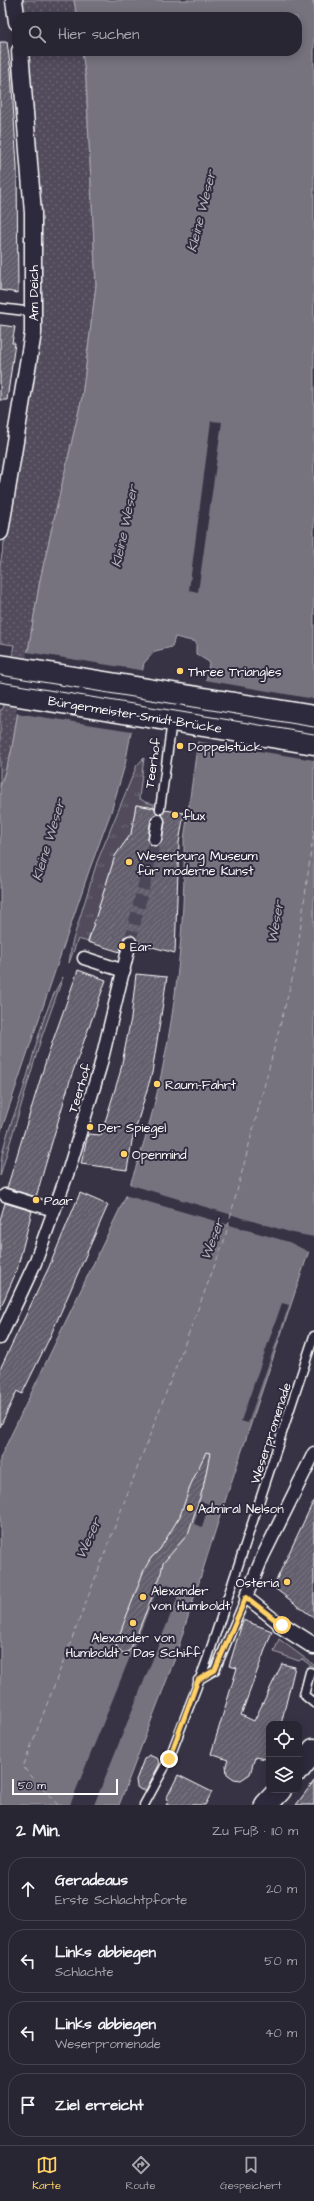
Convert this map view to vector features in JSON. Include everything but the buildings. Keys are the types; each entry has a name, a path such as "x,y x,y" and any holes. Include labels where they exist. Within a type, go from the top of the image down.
{"main road":[{"name":"Bürgermeister-Smidt-Brücke","path":"3,679 201,712 314,743"},
{"name":"Bürgermeister-Smidt-Brücke","path":"140,702 172,720 201,712 314,717"},
{"path":"302,1765 314,1750"}],"street":[{"path":"14,0 16,12"},
{"name":"Am Deich","path":"0,532 33,334 33,213 20,56"},
{"name":"Teerhof","path":"155,838 159,815"},
{"name":"Teerhof","path":"0,1338 35,1263 54,1210 100,1067 130,942"},
{"path":"84,958 124,972"},
{"path":"5,1196 54,1210"},
{"path":"314,1452 266,1549 246,1597 282,1625 314,1646"}],"lane":[{"path":"0,308 33,312"},
{"path":"201,712 314,731"},
{"name":"Teerhof","path":"159,815 172,720"},
{"name":"Weserpromenade","path":"144,1805 169,1759 222,1616 314,1336"},
{"path":"198,1680 215,1670 246,1597"},
{"path":"310,1672 304,1695 314,1703"}],"green space":[{"path":"21,0 74,0 76,12 22,12"},
{"path":"28,56 83,56 86,80 96,285 82,397 40,580 11,753 0,787 0,710 2,710 14,645 0,643 0,566 40,333 41,262 39,192"},
{"path":"144,758 139,798 145,802 154,804 153,808 136,805 131,834 115,856 88,942 78,939 69,963 72,943 97,862 137,765"},
{"path":"63,977 41,1039 0,1176 2,1153 23,1090 44,1018"},
{"path":"279,1639 314,1665 314,1668 302,1659 299,1661 274,1652"}],"water":[{"path":"74,0 314,0 314,1236 219,1519 174,1661 119,1805 0,1805 0,1458 125,1198 140,1156 152,1113 163,1068 177,976 182,930 184,840 209,662 196,654 196,642 175,637 172,647 155,651 144,663 125,765 111,812 89,871 0,1134 0,787 11,753 40,580 82,397 96,285 86,80 83,56 302,56 302,12 76,12"}],"pier":[{"path":"211,421 222,422 198,592 189,590"},
{"path":"27,652 146,671 132,731 16,713"},
{"path":"205,680 314,699 314,760 195,741"},
{"path":"128,1184 293,1233 314,1237 311,1253 289,1242 124,1195"},
{"path":"282,1303 289,1305 248,1423 241,1421"},
{"path":"201,1501 209,1504 202,1527 194,1524"},
{"path":"168,1585 176,1590 177,1599 94,1805 70,1805 157,1590 162,1586"}],"ferry route":[{"path":"313,0 314,18"},
{"path":"58,1805 23,1767 224,1241 295,968 314,830"}],"tunnel":[{"path":"130,942 155,839"}],"tram line":[{"path":"0,675 314,727"},
{"path":"0,682 314,734"}],"place":[{"name":"Three Triangles","path":"180,671"},
{"name":"Doppelstück","path":"180,746"},
{"name":"flux","path":"175,815"},
{"name":"Weserburg Museum für moderne Kunst","path":"129,862"},
{"name":"Ear","path":"122,946"},
{"name":"Raum-Fahrt","path":"157,1084"},
{"name":"Der Spiegel","path":"90,1127"},
{"name":"Openmind","path":"124,1154"},
{"name":"Paar","path":"36,1200"},
{"name":"Admiral Nelson","path":"190,1508"},
{"name":"Osteria","path":"287,1582"},
{"name":"Alexander von Humboldt","path":"143,1597"},
{"name":"Alexander von Humboldt – Das Schiff","path":"133,1623"}],"route":[{"path":"169,1759 198,1680 215,1670 246,1597 282,1625"}],"water label":[{"name":"Kleine Weser","path":"201,211"},
{"name":"Kleine Weser","path":"124,526"},
{"name":"Kleine Weser","path":"48,840"},
{"name":"Weser","path":"275,922"},
{"name":"Weser","path":"212,1239"},
{"name":"Weser","path":"88,1538"}]}
